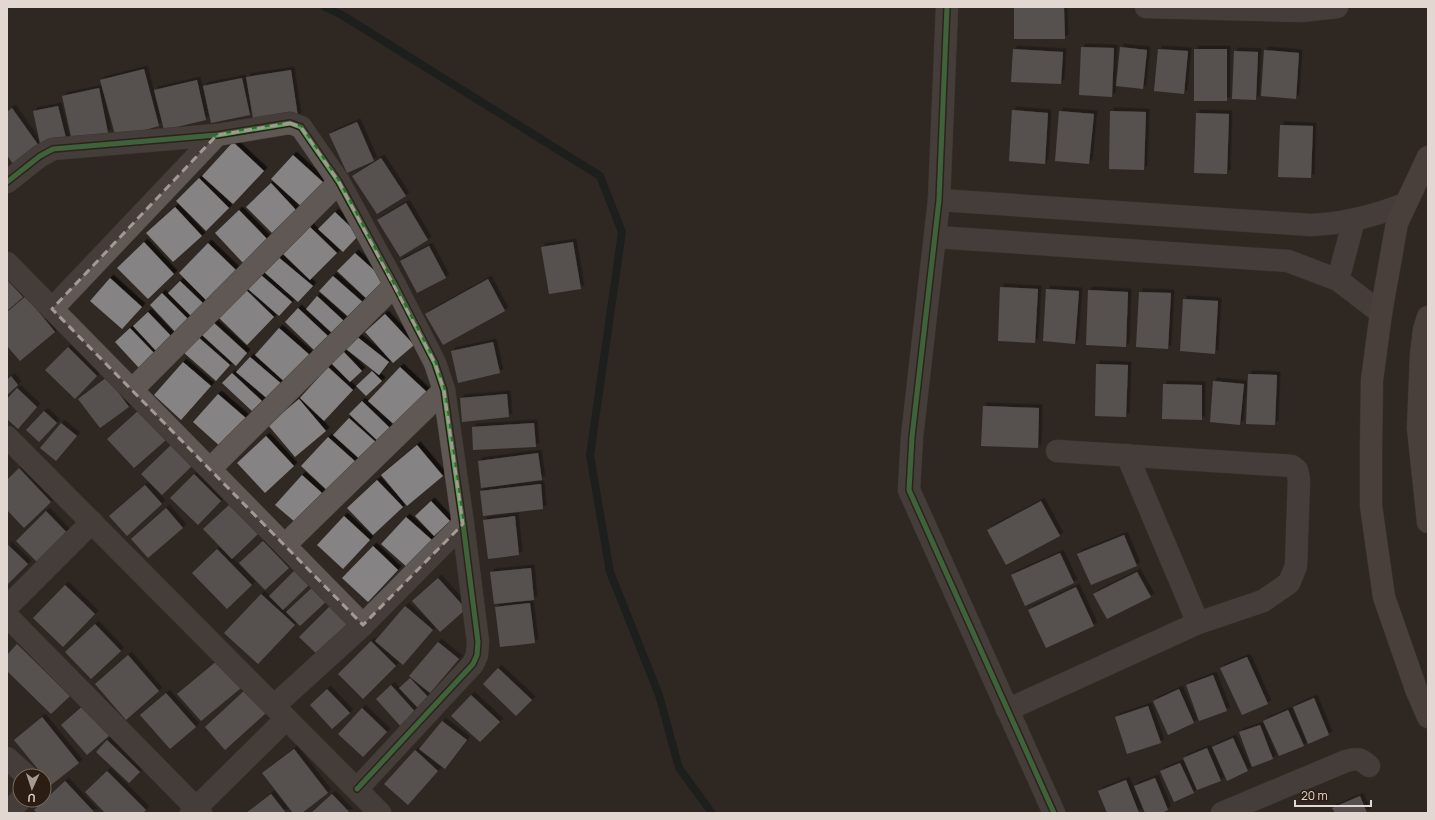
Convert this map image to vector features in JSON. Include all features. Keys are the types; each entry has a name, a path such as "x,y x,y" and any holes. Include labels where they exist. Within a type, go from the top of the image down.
{"street":[{"path":"948,7 939,200 936,237 912,437 909,490 1006,710 1054,813"},
{"path":"1146,7 1301,11 1337,7"},
{"path":"7,182 40,156 53,149 217,135 290,123 301,127 340,182 435,363 444,390 478,642 477,655 474,664 357,789"},
{"path":"52,309 217,135"},
{"path":"1428,157 1404,204 1397,223 1381,314 1372,380 1371,506 1384,597 1422,686 1428,717"},
{"path":"132,390 340,182"},
{"path":"939,200 1310,225 1354,220 1379,214 1404,204"},
{"path":"1338,280 1354,220"},
{"path":"936,237 1288,260 1338,280 1381,314"},
{"path":"7,263 363,625"},
{"path":"210,469 395,285"},
{"path":"1428,317 1424,330 1425,357 1418,428 1428,522"},
{"path":"285,546 444,390"},
{"path":"8,439 380,813"},
{"path":"1006,710 1198,623 1263,600 1289,583 1296,566 1299,480 1296,470 1292,466 1056,451"},
{"path":"1128,455 1198,623"},
{"path":"7,607 92,522"},
{"path":"7,616 196,811 280,712 363,625 463,524"},
{"path":"7,758 18,768"},
{"path":"1222,813 1346,761 1353,759 1361,760 1369,766"}],"highlighted area":[{"path":"290,123 301,127 339,182 435,363 444,390 463,524 363,625 52,309 217,135"}],"building":[{"path":"1014,7 1064,7 1065,39 1014,39"},
{"path":"1081,47 1114,48 1112,97 1079,95"},
{"path":"1120,47 1147,50 1143,89 1116,86"},
{"path":"1013,49 1063,52 1061,84 1011,82"},
{"path":"1158,49 1188,51 1184,94 1154,91"},
{"path":"1194,49 1227,49 1227,101 1194,101"},
{"path":"1264,50 1299,53 1296,99 1261,96"},
{"path":"1234,51 1258,52 1256,100 1232,99"},
{"path":"144,69 159,126 116,138 100,80"},
{"path":"291,70 298,117 254,124 246,77"},
{"path":"242,78 250,115 211,123 203,86"},
{"path":"197,80 206,120 164,130 154,90"},
{"path":"99,88 108,133 72,141 62,96"},
{"path":"58,106 67,142 41,148 33,111"},
{"path":"12,108 39,146 13,164 7,155 7,112"},
{"path":"1012,110 1048,113 1045,164 1009,161"},
{"path":"1059,111 1094,114 1089,164 1055,161"},
{"path":"1110,111 1146,112 1144,170 1109,169"},
{"path":"1196,113 1229,114 1227,174 1194,173"},
{"path":"357,122 374,161 347,173 329,134"},
{"path":"1280,125 1313,126 1311,178 1278,177"},
{"path":"233,142 264,171 233,204 202,176"},
{"path":"293,155 325,184 303,208 271,179"},
{"path":"381,158 406,196 377,214 352,176"},
{"path":"199,178 229,208 206,231 176,201"},
{"path":"271,183 296,210 272,233 246,207"},
{"path":"406,203 428,240 400,257 377,220"},
{"path":"175,207 202,236 173,262 146,233"},
{"path":"239,210 269,241 244,264 215,233"},
{"path":"335,212 359,235 343,252 318,229"},
{"path":"309,226 337,253 310,280 282,253"},
{"path":"144,242 174,274 148,299 117,268"},
{"path":"573,242 581,289 549,294 541,247"},
{"path":"208,243 238,272 208,302 179,273"},
{"path":"429,246 446,278 417,293 400,261"},
{"path":"355,253 386,281 368,300 337,271"},
{"path":"277,256 313,286 298,302 263,271"},
{"path":"261,275 292,302 279,316 248,289"},
{"path":"333,276 366,305 352,320 319,291"},
{"path":"110,278 142,307 122,329 90,301"},
{"path":"488,279 505,311 443,345 425,314"},
{"path":"7,280 23,297 7,311"},
{"path":"180,281 206,306 194,319 168,293"},
{"path":"1000,287 1038,289 1035,343 998,341"},
{"path":"245,289 274,317 247,345 218,317"},
{"path":"1046,289 1079,291 1075,344 1043,341"},
{"path":"1088,290 1128,292 1126,347 1086,345"},
{"path":"1139,292 1171,293 1168,349 1136,347"},
{"path":"162,293 191,322 178,335 150,305"},
{"path":"26,296 55,332 20,361 7,346 7,312"},
{"path":"317,296 344,321 332,333 306,309"},
{"path":"1183,299 1218,301 1215,354 1180,351"},
{"path":"298,308 329,337 315,351 285,322"},
{"path":"148,312 172,337 157,352 133,326"},
{"path":"385,314 414,345 393,363 365,332"},
{"path":"213,322 247,353 236,366 202,335"},
{"path":"130,328 155,354 139,368 115,342"},
{"path":"279,328 312,357 287,384 255,355"},
{"path":"197,336 230,365 216,381 183,352"},
{"path":"356,336 389,362 379,375 346,349"},
{"path":"493,342 500,373 458,383 451,351"},
{"path":"68,347 97,376 75,399 45,370"},
{"path":"343,351 362,371 350,382 331,363"},
{"path":"250,357 284,386 270,401 236,372"},
{"path":"183,362 211,386 181,420 154,395"},
{"path":"1096,364 1128,365 1126,417 1095,416"},
{"path":"328,367 353,390 324,421 300,398"},
{"path":"400,367 430,395 398,428 368,401"},
{"path":"372,371 382,381 366,396 356,386"},
{"path":"232,373 262,401 252,411 222,383"},
{"path":"1248,374 1277,375 1275,425 1246,424"},
{"path":"11,376 18,385 7,395 7,380"},
{"path":"107,377 129,407 100,428 78,399"},
{"path":"1213,381 1244,384 1240,425 1210,422"},
{"path":"1163,384 1202,385 1202,420 1162,419"},
{"path":"17,388 37,407 18,429 7,419 7,399"},
{"path":"218,394 247,419 222,448 193,422"},
{"path":"507,394 509,417 462,422 460,398"},
{"path":"299,399 326,431 295,457 268,425"},
{"path":"362,401 391,429 379,442 349,414"},
{"path":"983,406 1039,408 1038,448 981,446"},
{"path":"139,410 166,440 134,468 107,439"},
{"path":"44,411 57,423 39,442 26,430"},
{"path":"349,418 379,445 363,462 333,435"},
{"path":"61,423 77,436 56,461 40,448"},
{"path":"534,423 536,447 473,450 472,427"},
{"path":"266,436 294,466 265,493 237,463"},
{"path":"328,437 357,463 330,493 301,466"},
{"path":"172,444 193,465 162,495 141,474"},
{"path":"417,445 443,476 407,506 381,475"},
{"path":"538,453 542,480 481,488 478,461"},
{"path":"19,468 51,502 24,528 7,510 7,480"},
{"path":"194,474 221,501 198,525 170,498"},
{"path":"302,475 322,493 295,522 275,505"},
{"path":"377,480 403,507 373,535 347,508"},
{"path":"541,484 543,509 483,516 480,491"},
{"path":"145,485 162,504 127,536 109,516"},
{"path":"431,501 450,521 434,536 415,516"},
{"path":"1041,501 1060,536 1006,565 987,530"},
{"path":"229,505 258,534 232,559 203,529"},
{"path":"166,508 183,528 148,558 131,539"},
{"path":"46,511 71,537 41,566 16,541"},
{"path":"344,516 370,540 343,569 317,545"},
{"path":"515,516 519,555 488,559 483,520"},
{"path":"406,517 433,541 408,568 381,544"},
{"path":"1124,535 1137,566 1091,585 1077,554"},
{"path":"263,541 289,568 265,590 239,563"},
{"path":"7,544 28,564 7,585"},
{"path":"373,546 398,570 368,602 342,578"},
{"path":"217,549 252,585 227,609 192,573"},
{"path":"1060,553 1074,583 1025,606 1011,575"},
{"path":"297,568 311,583 283,610 269,596"},
{"path":"531,568 534,600 494,604 490,572"},
{"path":"1137,572 1151,597 1107,619 1093,594"},
{"path":"438,578 466,609 440,632 412,601"},
{"path":"65,585 95,614 63,647 33,618"},
{"path":"315,585 329,599 300,626 286,612"},
{"path":"1076,587 1094,626 1046,648 1028,610"},
{"path":"261,594 295,625 258,664 224,633"},
{"path":"335,601 355,621 320,657 299,637"},
{"path":"530,603 535,643 500,647 495,607"},
{"path":"405,606 433,630 403,665 375,641"},
{"path":"95,624 121,651 91,679 65,652"},
{"path":"371,641 396,666 363,699 338,674"},
{"path":"438,642 459,659 430,693 409,676"},
{"path":"17,644 70,696 51,714 7,671 7,655"},
{"path":"128,655 159,691 126,720 95,684"},
{"path":"1247,657 1268,704 1242,715 1220,668"},
{"path":"218,660 241,688 201,721 177,694"},
{"path":"498,668 532,700 516,716 483,684"},
{"path":"1213,675 1227,711 1199,721 1186,685"},
{"path":"410,678 430,699 419,709 399,688"},
{"path":"391,685 419,716 404,730 376,699"},
{"path":"327,689 350,713 332,729 310,705"},
{"path":"1179,689 1194,723 1168,735 1153,701"},
{"path":"245,690 266,713 225,750 205,727"},
{"path":"166,693 196,727 170,749 140,715"},
{"path":"471,695 500,722 480,742 451,716"},
{"path":"1314,698 1329,735 1308,744 1293,707"},
{"path":"85,704 111,734 87,755 61,725"},
{"path":"1148,706 1161,743 1127,754 1115,717"},
{"path":"362,708 387,732 363,757 338,734"},
{"path":"1288,710 1304,746 1279,756 1263,721"},
{"path":"42,717 79,763 52,784 52,768 37,768 14,740"},
{"path":"442,721 467,740 445,769 419,749"},
{"path":"1260,725 1273,759 1252,767 1239,732"},
{"path":"1233,738 1248,771 1227,781 1212,747"},
{"path":"107,740 140,772 129,783 96,752"},
{"path":"1207,748 1221,781 1197,790 1183,758"},
{"path":"294,749 328,793 302,813 293,813 262,773"},
{"path":"415,750 438,771 408,805 384,784"},
{"path":"1180,763 1194,793 1174,802 1160,771"},
{"path":"107,771 146,810 143,813 105,813 85,792"},
{"path":"1155,778 1168,810 1162,813 1145,813 1134,786"},
{"path":"1126,780 1139,813 1107,813 1098,791"},
{"path":"65,781 95,813 37,813 34,810 36,808 52,808 52,793"},
{"path":"271,794 286,813 246,813"},
{"path":"332,794 350,813 311,813"},
{"path":"1360,796 1367,813 1335,813 1332,808"}],"waterway":[{"path":"325,7 342,15 600,176 622,232 590,455 610,572 659,695 679,768 712,813"}],"cycle path":[{"path":"947,7 939,200 912,437 909,490 1054,813"},
{"path":"7,182 40,156 53,149 217,135 290,123 301,127 339,182 395,285 435,363 444,390 478,642 477,655 473,664 357,789"}]}
